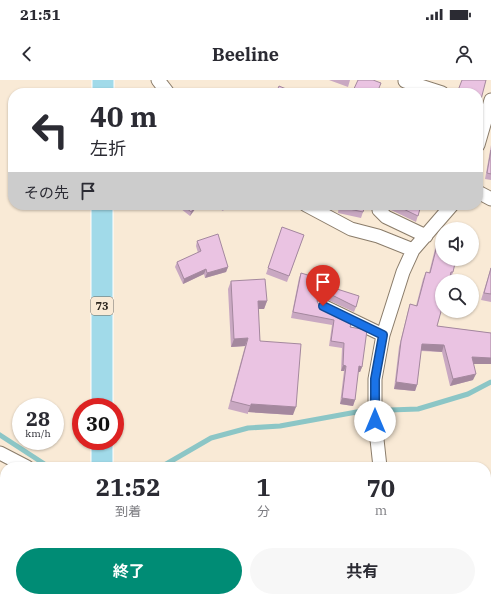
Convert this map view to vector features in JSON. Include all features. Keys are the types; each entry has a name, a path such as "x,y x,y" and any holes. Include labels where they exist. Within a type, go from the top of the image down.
{"main road":[{"name":"73","path":"102,210 102,398"},
{"path":"102,450 102,462"}],"street":[{"path":"158,80 164,88"},
{"path":"405,81 427,88"},
{"path":"483,121 486,106"},
{"path":"316,210 351,228 378,236 413,250"},
{"path":"379,210 386,217 426,236"},
{"path":"379,462 375,421 375,379 383,335 403,272 413,250 448,210"},
{"path":"323,306 383,335"},
{"path":"0,453 17,462"}],"building":[{"path":"358,80 373,80 381,83 379,88 354,88"},
{"path":"462,80 486,80 483,92 483,88 459,88"},
{"path":"491,150 491,174 487,173"},
{"path":"405,210 420,210 418,216"},
{"path":"282,227 304,235 289,276 268,268"},
{"path":"218,234 228,267 207,273 206,269 184,279 177,262 201,251 197,241"},
{"path":"435,254 435,266 454,266 453,272 451,272 451,274 435,274 435,318 439,318 437,326 491,333 491,358 472,357 476,374 453,379 444,345 422,344 417,385 396,382 401,341 410,304 417,306 426,272 430,273"},
{"path":"491,268 491,294 484,293"},
{"path":"301,273 338,284 337,289 359,296 356,307 328,293 321,294 317,301 319,305 352,322 350,327 367,330 362,367 359,366 355,400 342,398 346,366 343,365 344,343 331,341 334,320 293,312"},
{"path":"265,279 267,301 258,301 260,341 301,344 296,407 251,404 251,406 231,401 248,338 234,339 231,281"}],"waterway":[{"path":"170,462 211,438 248,428 280,426 362,411 418,409 468,394 491,382"},
{"path":"0,435 41,462"}],"route":[{"path":"323,306 383,335 375,379 375,421"}]}
